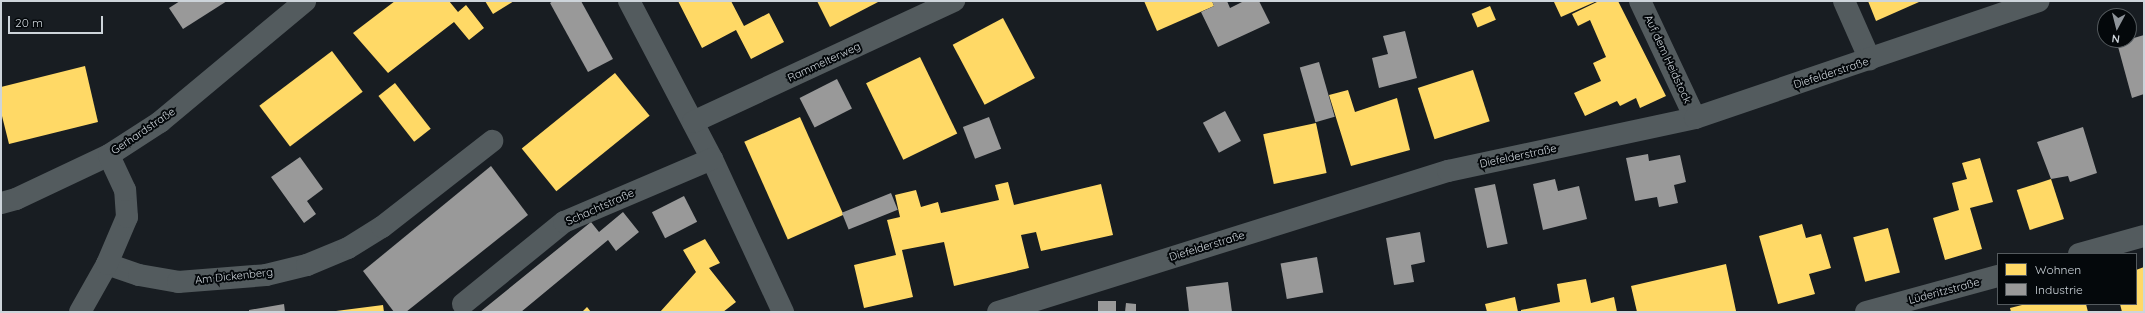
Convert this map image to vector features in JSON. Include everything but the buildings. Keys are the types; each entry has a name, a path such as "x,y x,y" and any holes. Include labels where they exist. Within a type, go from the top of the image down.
{"street":[{"name":"Gerhardstraße","path":"1,203 16,199 109,155 160,122 305,1"},
{"path":"629,1 712,158 783,312"},
{"name":"Rammelterweg","path":"693,122 954,1"},
{"name":"Auf dem Heidstock","path":"1640,1 1696,118"},
{"path":"1844,1 1870,60"},
{"name":"Diefelderstraße","path":"998,312 1448,171 1696,118 1870,60 2039,1"},
{"name":"Am Dickenberg","path":"107,264 139,275 178,282 266,275 307,265 348,248 382,227 492,141"},
{"path":"80,312 107,264 127,217 125,190 109,155"},
{"name":"Schachtstraße","path":"463,304 564,222 712,158"},
{"path":"2083,253 2144,236"},
{"name":"Lüderitzstraße","path":"1866,312 1997,276"}]}
